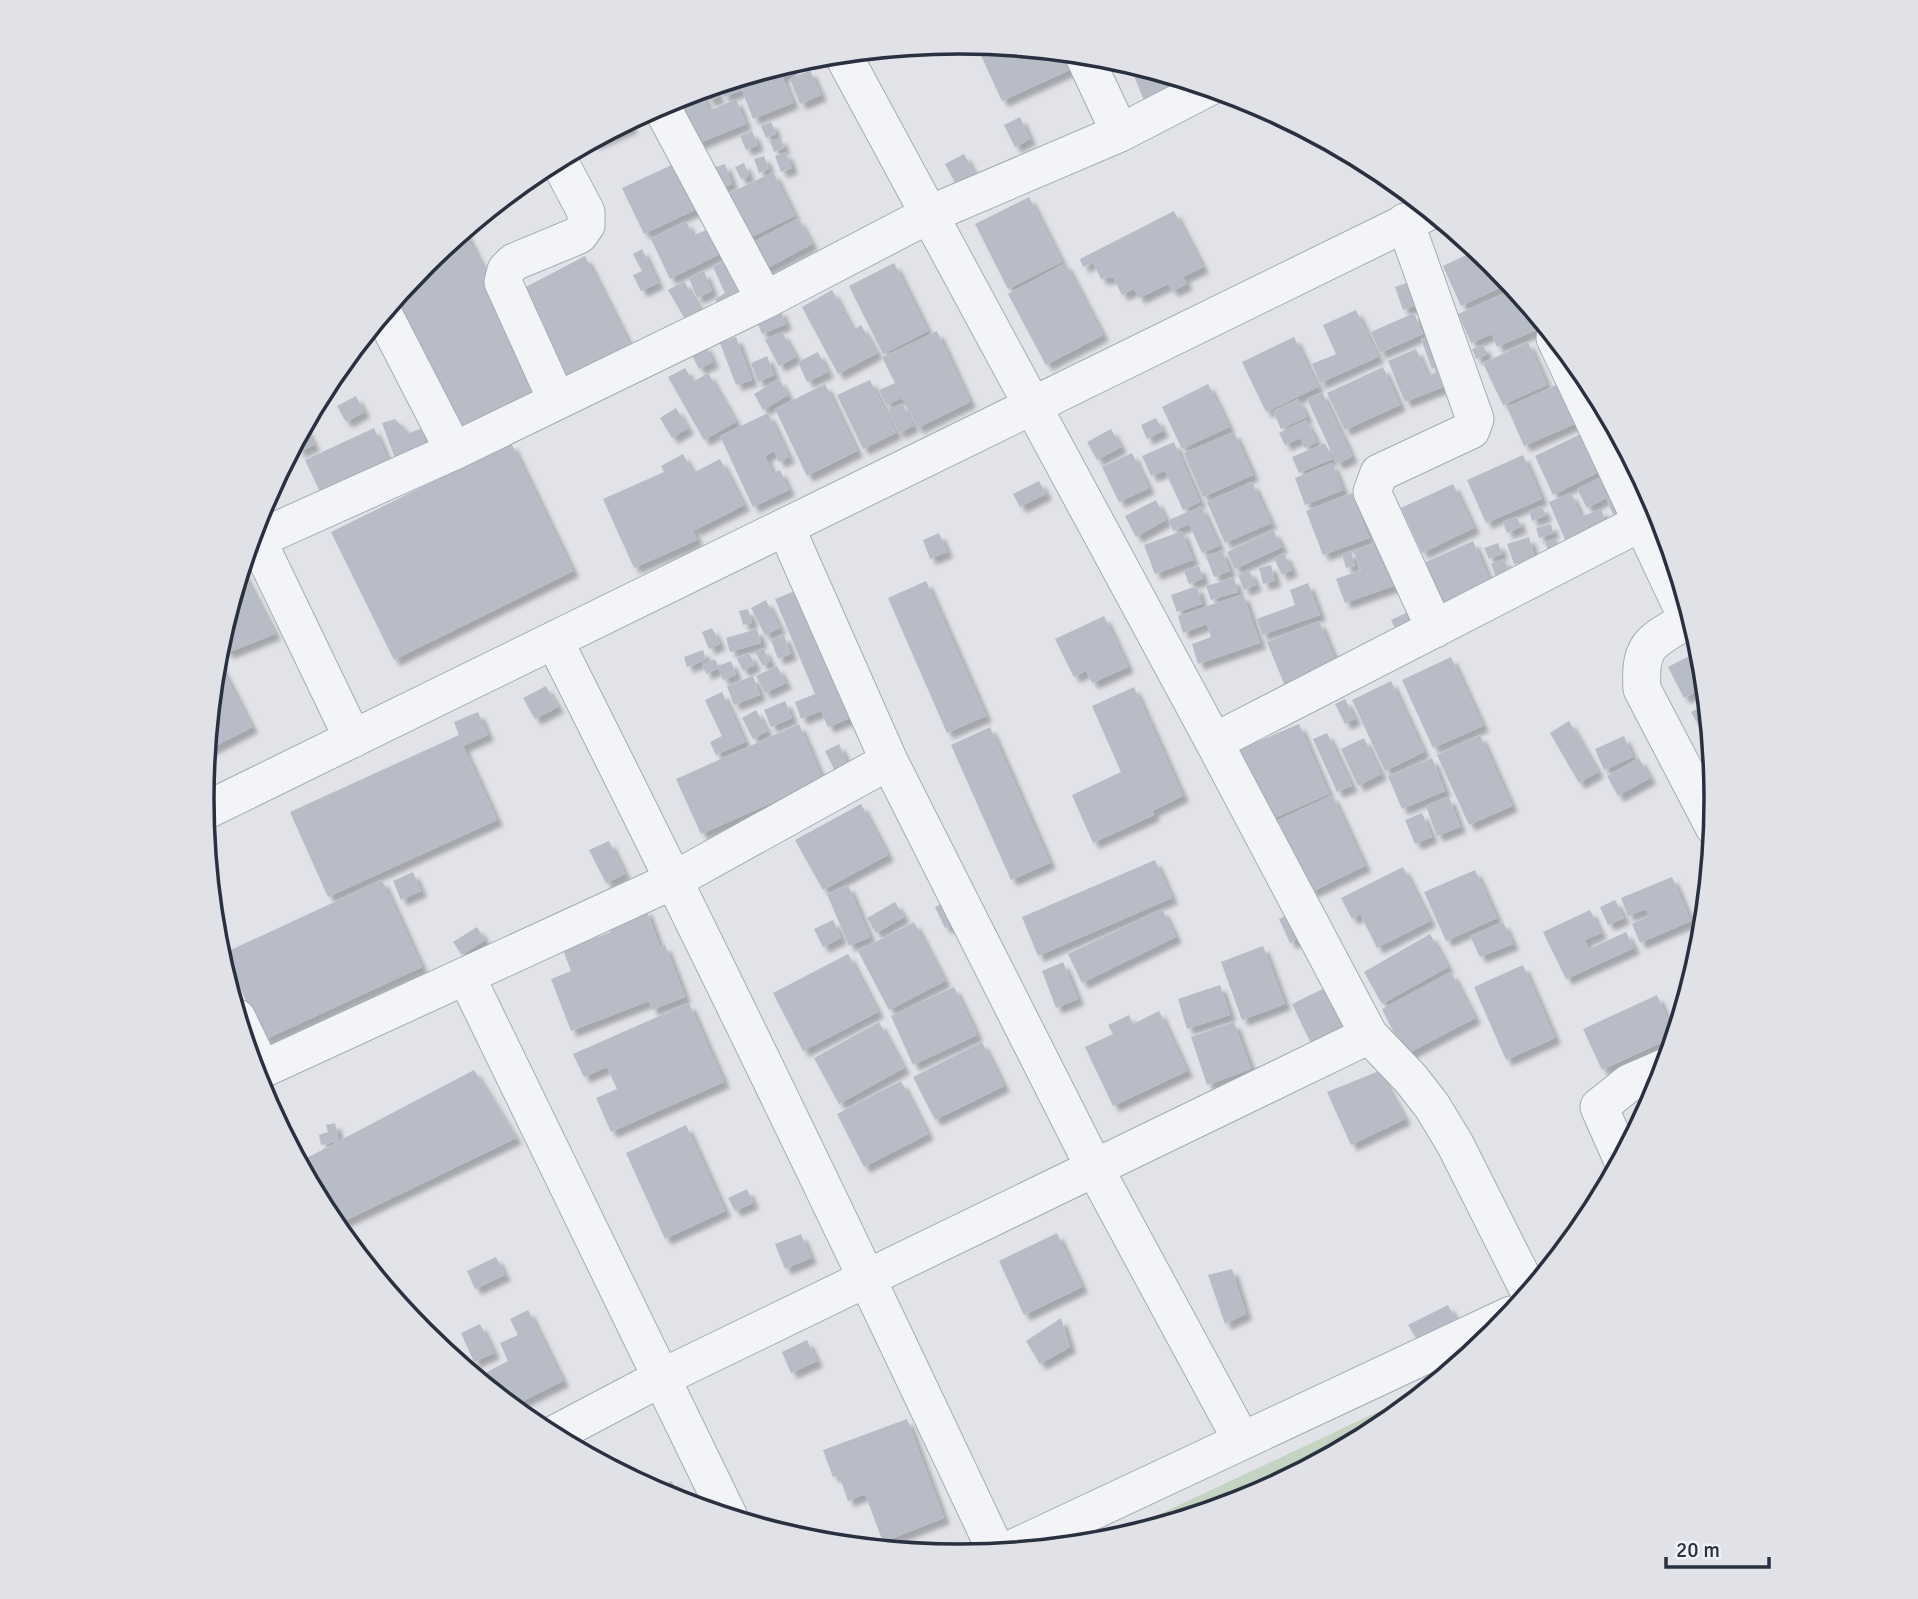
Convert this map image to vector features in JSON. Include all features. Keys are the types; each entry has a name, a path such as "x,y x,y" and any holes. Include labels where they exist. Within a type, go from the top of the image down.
{"street":[{"path":"847,63 1214,742 1369,1035 1411,1079 1438,1115 1525,1283"},
{"path":"1089,66 1120,134"},
{"path":"262,535 454,451 765,300 928,215 1120,134 1198,94"},
{"path":"666,115 765,300"},
{"path":"557,401 503,282 506,270 514,262 579,235 586,225 586,212 563,169"},
{"path":"214,807 1417,216 1475,419 1471,430 1379,473 1372,492 1435,629"},
{"path":"388,322 454,451"},
{"path":"1574,378 1671,581"},
{"path":"1214,742 1642,522"},
{"path":"786,528 889,761 1094,1167 1242,1441"},
{"path":"257,548 353,739"},
{"path":"1683,623 1655,640 1643,654 1640,669 1642,688 1704,806"},
{"path":"554,640 674,880 993,1544"},
{"path":"264,1069 674,880 889,761"},
{"path":"466,975 724,1506"},
{"path":"562,1430 661,1378 1369,1035"},
{"path":"1617,1148 1599,1107 1629,1083 1652,1073"},
{"path":"1029,1541 1485,1327"}],"green space":[{"path":"1394,1404 1332,1445 1289,1468 1199,1505 1147,1520"}],"building":[{"path":"981,55 1072,64 1074,68 1002,101"},
{"path":"810,70 821,95 800,104 790,79"},
{"path":"782,76 793,103 753,119 742,90 724,97 722,93"},
{"path":"1134,76 1181,88 1145,103"},
{"path":"718,94 719,97 709,101 708,98"},
{"path":"736,99 746,124 697,144 682,108 704,100 709,111"},
{"path":"1020,117 1030,139 1015,147 1004,125"},
{"path":"771,122 776,134 766,138 761,126"},
{"path":"752,131 758,145 746,150 740,136"},
{"path":"781,138 784,148 774,152 770,141"},
{"path":"786,152 792,168 781,172 775,156"},
{"path":"964,154 979,182 960,192 945,164"},
{"path":"764,156 769,169 759,173 754,159"},
{"path":"678,162 699,208 644,234 622,188"},
{"path":"744,163 749,176 741,179 735,167"},
{"path":"725,164 732,184 721,188 713,168"},
{"path":"773,172 795,216 745,240 724,196"},
{"path":"1029,197 1062,262 1008,289 975,224"},
{"path":"1174,211 1203,267 1183,277 1187,284 1172,291 1168,284 1139,298 1134,289 1122,295 1113,277 1101,279 1093,262 1083,267 1080,259"},
{"path":"798,218 812,244 762,271 748,245"},
{"path":"686,221 693,236 710,228 722,253 670,279 651,239"},
{"path":"468,239 546,392 462,434 399,308"},
{"path":"642,249 658,283 641,291 633,275 642,271 633,254"},
{"path":"1467,255 1500,288 1461,306 1443,266"},
{"path":"585,256 630,345 567,377 522,289"},
{"path":"728,259 746,296 719,308 715,299 725,293 713,267"},
{"path":"894,263 928,331 883,354 849,286"},
{"path":"1065,263 1103,335 1046,365 1008,294"},
{"path":"704,271 712,291 697,298 689,278"},
{"path":"684,281 703,315 688,324 668,290"},
{"path":"1412,281 1420,304 1403,310 1395,287"},
{"path":"832,290 853,330 861,325 877,353 838,374 802,307"},
{"path":"1505,293 1537,330 1497,347 1492,334 1471,343 1458,314"},
{"path":"780,309 786,324 762,334 756,320"},
{"path":"1356,310 1378,357 1320,383 1312,364 1336,354 1323,325"},
{"path":"1414,313 1423,334 1380,353 1371,332"},
{"path":"937,331 970,402 917,428 902,398 886,405 879,390 895,383 882,357"},
{"path":"782,332 796,357 779,366 765,340"},
{"path":"1440,332 1451,362 1432,369 1421,339"},
{"path":"736,337 752,380 736,385 720,343"},
{"path":"1294,337 1318,387 1266,412 1242,362"},
{"path":"1528,342 1547,385 1503,405 1483,363"},
{"path":"705,344 713,362 699,369 690,351"},
{"path":"1483,345 1487,354 1476,359 1472,349"},
{"path":"1416,349 1428,376 1437,372 1443,387 1405,402 1388,361"},
{"path":"818,352 828,372 807,382 798,362"},
{"path":"767,356 774,375 758,382 751,363"},
{"path":"1383,367 1400,405 1345,430 1327,393"},
{"path":"685,368 693,382 708,373 736,422 704,440 668,377"},
{"path":"779,379 788,395 763,410 754,394"},
{"path":"1569,379 1586,419 1524,446 1507,407"},
{"path":"870,380 896,433 863,449 837,395"},
{"path":"825,384 857,451 807,476 775,409"},
{"path":"1208,384 1229,427 1182,449 1162,407"},
{"path":"1322,392 1352,457 1337,464 1307,399"},
{"path":"356,396 364,412 346,422 337,406"},
{"path":"1298,399 1307,417 1281,429 1273,411"},
{"path":"902,403 913,426 899,433 888,410"},
{"path":"676,408 688,428 672,438 660,418"},
{"path":"768,413 789,457 779,462 774,451 765,456 773,473 780,470 789,490 753,507 720,436"},
{"path":"1156,418 1163,431 1147,439 1141,425"},
{"path":"395,419 409,433 433,424 440,444 396,461 382,423"},
{"path":"1306,420 1317,442 1305,448 1300,438 1285,445 1279,433"},
{"path":"374,428 391,467 323,498 305,460"},
{"path":"1111,429 1121,447 1097,460 1087,442"},
{"path":"1591,429 1609,467 1553,495 1535,456"},
{"path":"1234,432 1253,475 1203,497 1184,453"},
{"path":"309,436 314,445 301,451"},
{"path":"1174,442 1200,502 1183,510 1165,471 1151,476 1142,456"},
{"path":"511,443 573,571 394,660 331,532"},
{"path":"1325,443 1332,459 1299,473 1292,457"},
{"path":"1132,453 1149,488 1119,502 1102,467"},
{"path":"683,454 693,473 720,459 744,505 695,530 690,523 697,540 634,568 603,499 664,472 661,466"},
{"path":"1523,455 1542,499 1486,523 1467,480"},
{"path":"1332,463 1343,490 1305,505 1295,478"},
{"path":"1613,471 1634,514 1617,523 1606,498 1587,508 1577,489"},
{"path":"1039,481 1046,494 1020,507 1013,494"},
{"path":"1252,482 1271,523 1225,543 1207,502"},
{"path":"1453,484 1474,528 1422,553 1401,508"},
{"path":"1352,493 1369,538 1323,555 1306,511"},
{"path":"1571,493 1581,517 1601,509 1608,527 1567,544 1549,502"},
{"path":"1156,500 1166,520 1136,537 1125,516"},
{"path":"1201,506 1219,546 1202,553 1189,524 1173,531 1169,520"},
{"path":"1542,506 1546,515 1532,521 1529,511"},
{"path":"1517,517 1521,527 1507,533 1503,522"},
{"path":"1551,524 1553,533 1539,538 1536,528"},
{"path":"1273,530 1282,547 1235,569 1227,552"},
{"path":"1182,531 1193,560 1155,574 1144,545"},
{"path":"939,533 947,552 930,559 923,540"},
{"path":"1529,537 1535,558 1514,564 1507,544"},
{"path":"1556,538 1560,551 1550,555 1545,542"},
{"path":"1386,539 1402,583 1345,603 1336,579 1361,570 1353,551"},
{"path":"1473,541 1492,585 1437,610 1417,566"},
{"path":"1498,543 1502,554 1489,559 1484,548"},
{"path":"1222,550 1230,571 1214,577 1206,556"},
{"path":"1351,551 1355,566 1346,568 1342,554"},
{"path":"1284,553 1292,570 1282,575 1274,558"},
{"path":"1504,559 1510,572 1496,577 1491,564"},
{"path":"1271,565 1275,581 1263,584 1259,568"},
{"path":"1199,566 1203,579 1189,584 1184,571"},
{"path":"1249,570 1256,585 1244,590 1238,575"},
{"path":"1234,578 1238,592 1211,600 1206,586"},
{"path":"247,580 275,634 228,652"},
{"path":"926,581 986,716 947,733 888,598"},
{"path":"1308,583 1320,615 1262,635 1257,619 1295,605 1290,590"},
{"path":"1197,586 1202,604 1177,612 1171,595"},
{"path":"805,587 858,715 828,727 821,711 801,719 795,702 815,694 775,599"},
{"path":"1243,594 1260,643 1198,664 1192,644 1211,637 1207,624 1183,633 1178,616"},
{"path":"766,600 780,628 765,635 751,608"},
{"path":"748,609 752,623 743,625 739,611"},
{"path":"1415,609 1426,631 1402,643 1391,620"},
{"path":"1104,616 1128,667 1092,683 1086,671 1074,677 1055,639"},
{"path":"1319,621 1339,669 1287,691 1267,642"},
{"path":"712,628 720,644 709,649 702,632"},
{"path":"757,629 761,643 730,652 726,638"},
{"path":"784,635 791,654 778,659 771,640"},
{"path":"763,648 770,661 763,666 755,652"},
{"path":"703,650 706,660 687,667 684,657"},
{"path":"749,653 755,665 743,671 737,659"},
{"path":"1690,656 1696,692 1684,698 1668,667"},
{"path":"1451,657 1483,726 1433,748 1402,680"},
{"path":"715,659 718,666 731,661 736,675 723,680 718,668 706,674 702,664"},
{"path":"777,666 786,683 765,693 756,676"},
{"path":"225,674 252,727 216,746"},
{"path":"753,676 760,695 734,705 727,686"},
{"path":"1391,681 1424,752 1385,771 1352,700"},
{"path":"546,686 558,707 535,719 523,698"},
{"path":"1134,687 1183,796 1152,811 1154,815 1093,843 1072,795 1121,772 1092,706"},
{"path":"722,692 745,742 716,755 710,742 722,736 705,700"},
{"path":"1345,699 1355,719 1345,724 1335,704"},
{"path":"785,701 792,718 771,727 764,710"},
{"path":"1699,708 1701,730 1691,712"},
{"path":"756,710 767,731 753,739 742,718"},
{"path":"478,712 488,735 463,746 497,820 328,897 290,812 459,735 454,722"},
{"path":"1569,721 1598,772 1579,783 1550,733"},
{"path":"799,724 823,780 701,834 676,779"},
{"path":"1299,724 1329,794 1270,820 1240,749"},
{"path":"990,727 1050,863 1011,880 951,745"},
{"path":"1327,733 1352,786 1337,792 1313,739"},
{"path":"1480,735 1512,806 1469,825 1437,755"},
{"path":"1624,736 1633,757 1604,770 1595,749"},
{"path":"1364,738 1381,774 1358,786 1341,749"},
{"path":"839,744 849,767 836,773 825,751"},
{"path":"1432,758 1445,791 1402,809 1388,776"},
{"path":"1639,758 1650,778 1618,796 1607,776"},
{"path":"1332,795 1365,866 1311,892 1278,820"},
{"path":"1449,797 1460,827 1437,836 1426,806"},
{"path":"861,804 888,855 823,890 795,840"},
{"path":"1422,813 1432,837 1415,844 1405,820"},
{"path":"609,841 625,874 606,883 589,850"},
{"path":"1155,860 1172,898 1038,956 1022,917"},
{"path":"1403,867 1430,921 1377,948 1360,914 1352,919 1341,898"},
{"path":"1475,870 1497,918 1446,941 1424,892"},
{"path":"413,872 421,891 401,900 393,881"},
{"path":"1672,877 1691,921 1640,943 1632,924 1649,916 1646,909 1628,916 1621,898"},
{"path":"382,880 422,967 264,1040 236,979 229,951"},
{"path":"848,885 870,937 849,946 827,894"},
{"path":"952,899 962,920 945,928 935,907"},
{"path":"1615,900 1624,918 1608,925 1600,907"},
{"path":"895,902 904,917 876,933 867,918"},
{"path":"646,909 660,947 665,945 685,997 652,1010 649,1001 571,1031 551,979 571,971 563,950 611,932 607,923"},
{"path":"1162,909 1176,937 1082,983 1068,954"},
{"path":"1297,910 1309,934 1290,943 1279,919"},
{"path":"1590,910 1601,933 1585,940 1589,949 1626,932 1634,948 1566,979 1543,932"},
{"path":"833,920 841,938 823,947 814,929"},
{"path":"914,922 945,981 889,1010 858,951"},
{"path":"1503,922 1513,944 1480,957 1470,936"},
{"path":"477,927 485,940 462,955 453,942"},
{"path":"1430,934 1448,967 1382,1004 1364,972"},
{"path":"1263,946 1285,1004 1242,1020 1221,962"},
{"path":"848,954 878,1012 803,1051 773,993"},
{"path":"1063,962 1078,999 1056,1008 1042,971"},
{"path":"1523,965 1555,1038 1506,1060 1474,987"},
{"path":"1451,972 1475,1018 1405,1055 1382,1009"},
{"path":"1335,983 1359,1033 1316,1054 1292,1004"},
{"path":"1220,985 1230,1015 1187,1029 1178,999"},
{"path":"954,987 977,1035 913,1065 891,1016"},
{"path":"1657,995 1670,1024 1664,1041 1602,1070 1583,1029"},
{"path":"689,1003 724,1082 611,1132 596,1098 617,1089 607,1067 584,1077 573,1054"},
{"path":"1159,1011 1187,1071 1113,1106 1085,1047 1113,1034 1108,1025 1129,1015 1133,1024"},
{"path":"879,1022 904,1068 839,1104 814,1058"},
{"path":"1234,1022 1251,1069 1207,1085 1191,1037"},
{"path":"982,1042 1004,1086 935,1120 913,1077"},
{"path":"474,1070 516,1138 344,1221 307,1158"},
{"path":"1379,1071 1405,1119 1351,1145 1327,1092"},
{"path":"901,1081 928,1134 864,1167 837,1114"},
{"path":"335,1123 339,1141 321,1145 319,1135 328,1132 326,1125"},
{"path":"686,1125 725,1211 665,1239 626,1153"},
{"path":"747,1189 753,1203 735,1211 728,1198"},
{"path":"1057,1233 1082,1287 1024,1315 999,1261"},
{"path":"801,1234 811,1258 785,1269 775,1244"},
{"path":"496,1257 505,1275 475,1289 467,1271"},
{"path":"1232,1269 1246,1314 1225,1324 1208,1275"},
{"path":"1448,1305 1456,1320 1418,1341 1408,1325"},
{"path":"528,1310 563,1381 521,1402 490,1379 487,1372 508,1361 500,1343 518,1335 510,1319"},
{"path":"1061,1318 1070,1347 1040,1364 1026,1341"},
{"path":"480,1324 494,1353 474,1362 461,1333"},
{"path":"807,1340 817,1361 791,1373 782,1352"},
{"path":"907,1419 944,1518 882,1540 865,1494 848,1501 839,1475 833,1477 823,1450"},
{"path":"672,1481 675,1489 674,1488 665,1484"}]}
